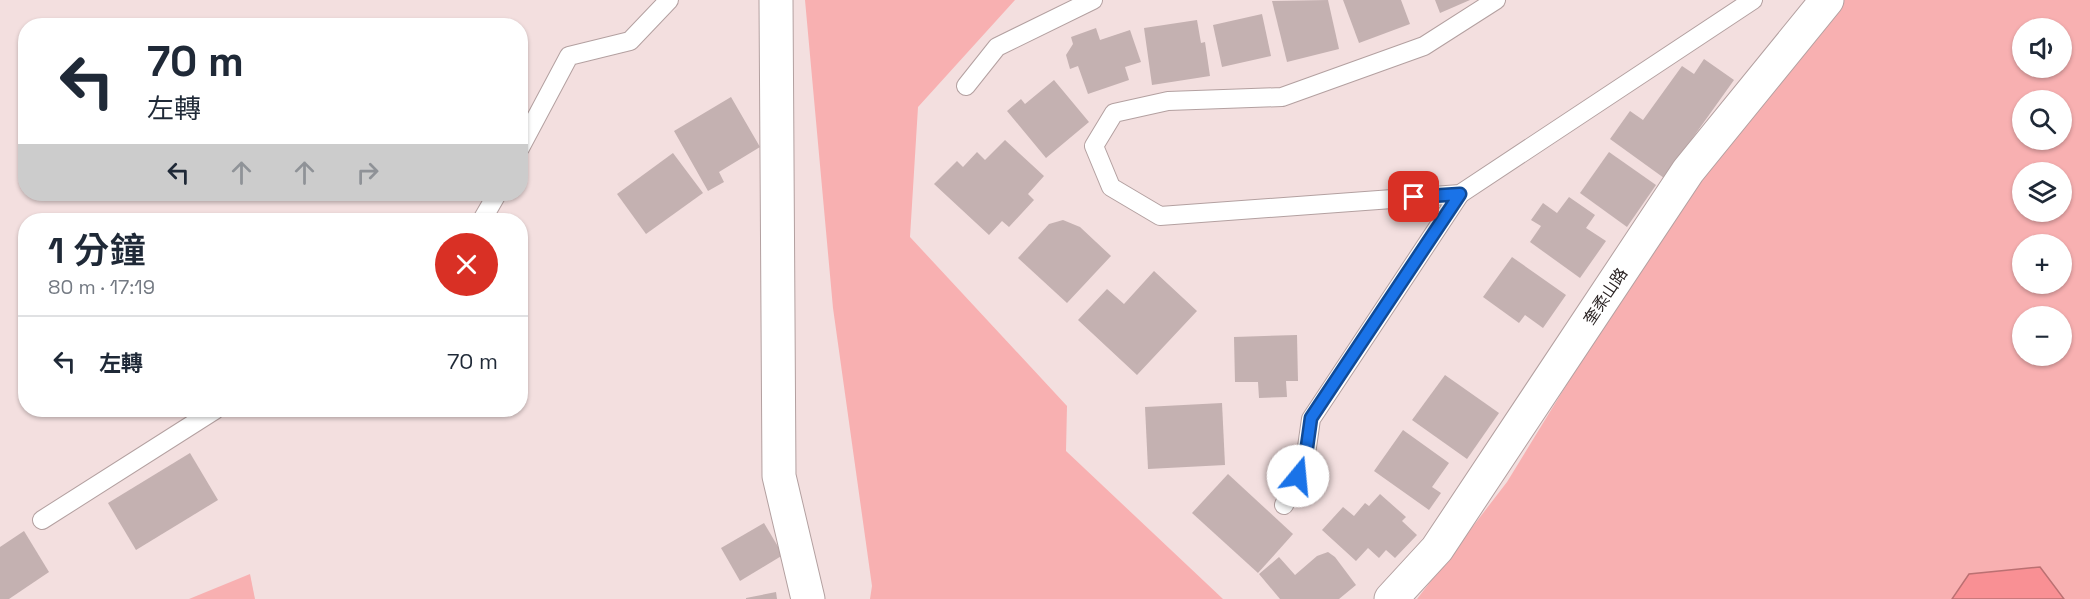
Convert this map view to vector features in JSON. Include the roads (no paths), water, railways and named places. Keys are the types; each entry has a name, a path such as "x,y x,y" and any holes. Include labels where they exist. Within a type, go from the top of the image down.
{"street":[{"path":"776,0 778,476 808,599"},
{"name":"奎柔山路","path":"1391,599 1437,549 1688,171 1827,0"}],"lane":[{"path":"528,133 568,56 630,41 669,0"},
{"path":"966,86 997,47 1093,0"},
{"path":"1460,194 1160,216 1111,187 1094,146 1114,113 1168,101 1282,97 1424,46 1496,0"},
{"path":"1284,505 1305,461 1311,418 1460,194 1753,0"},
{"path":"42,520 204,417"}]}
